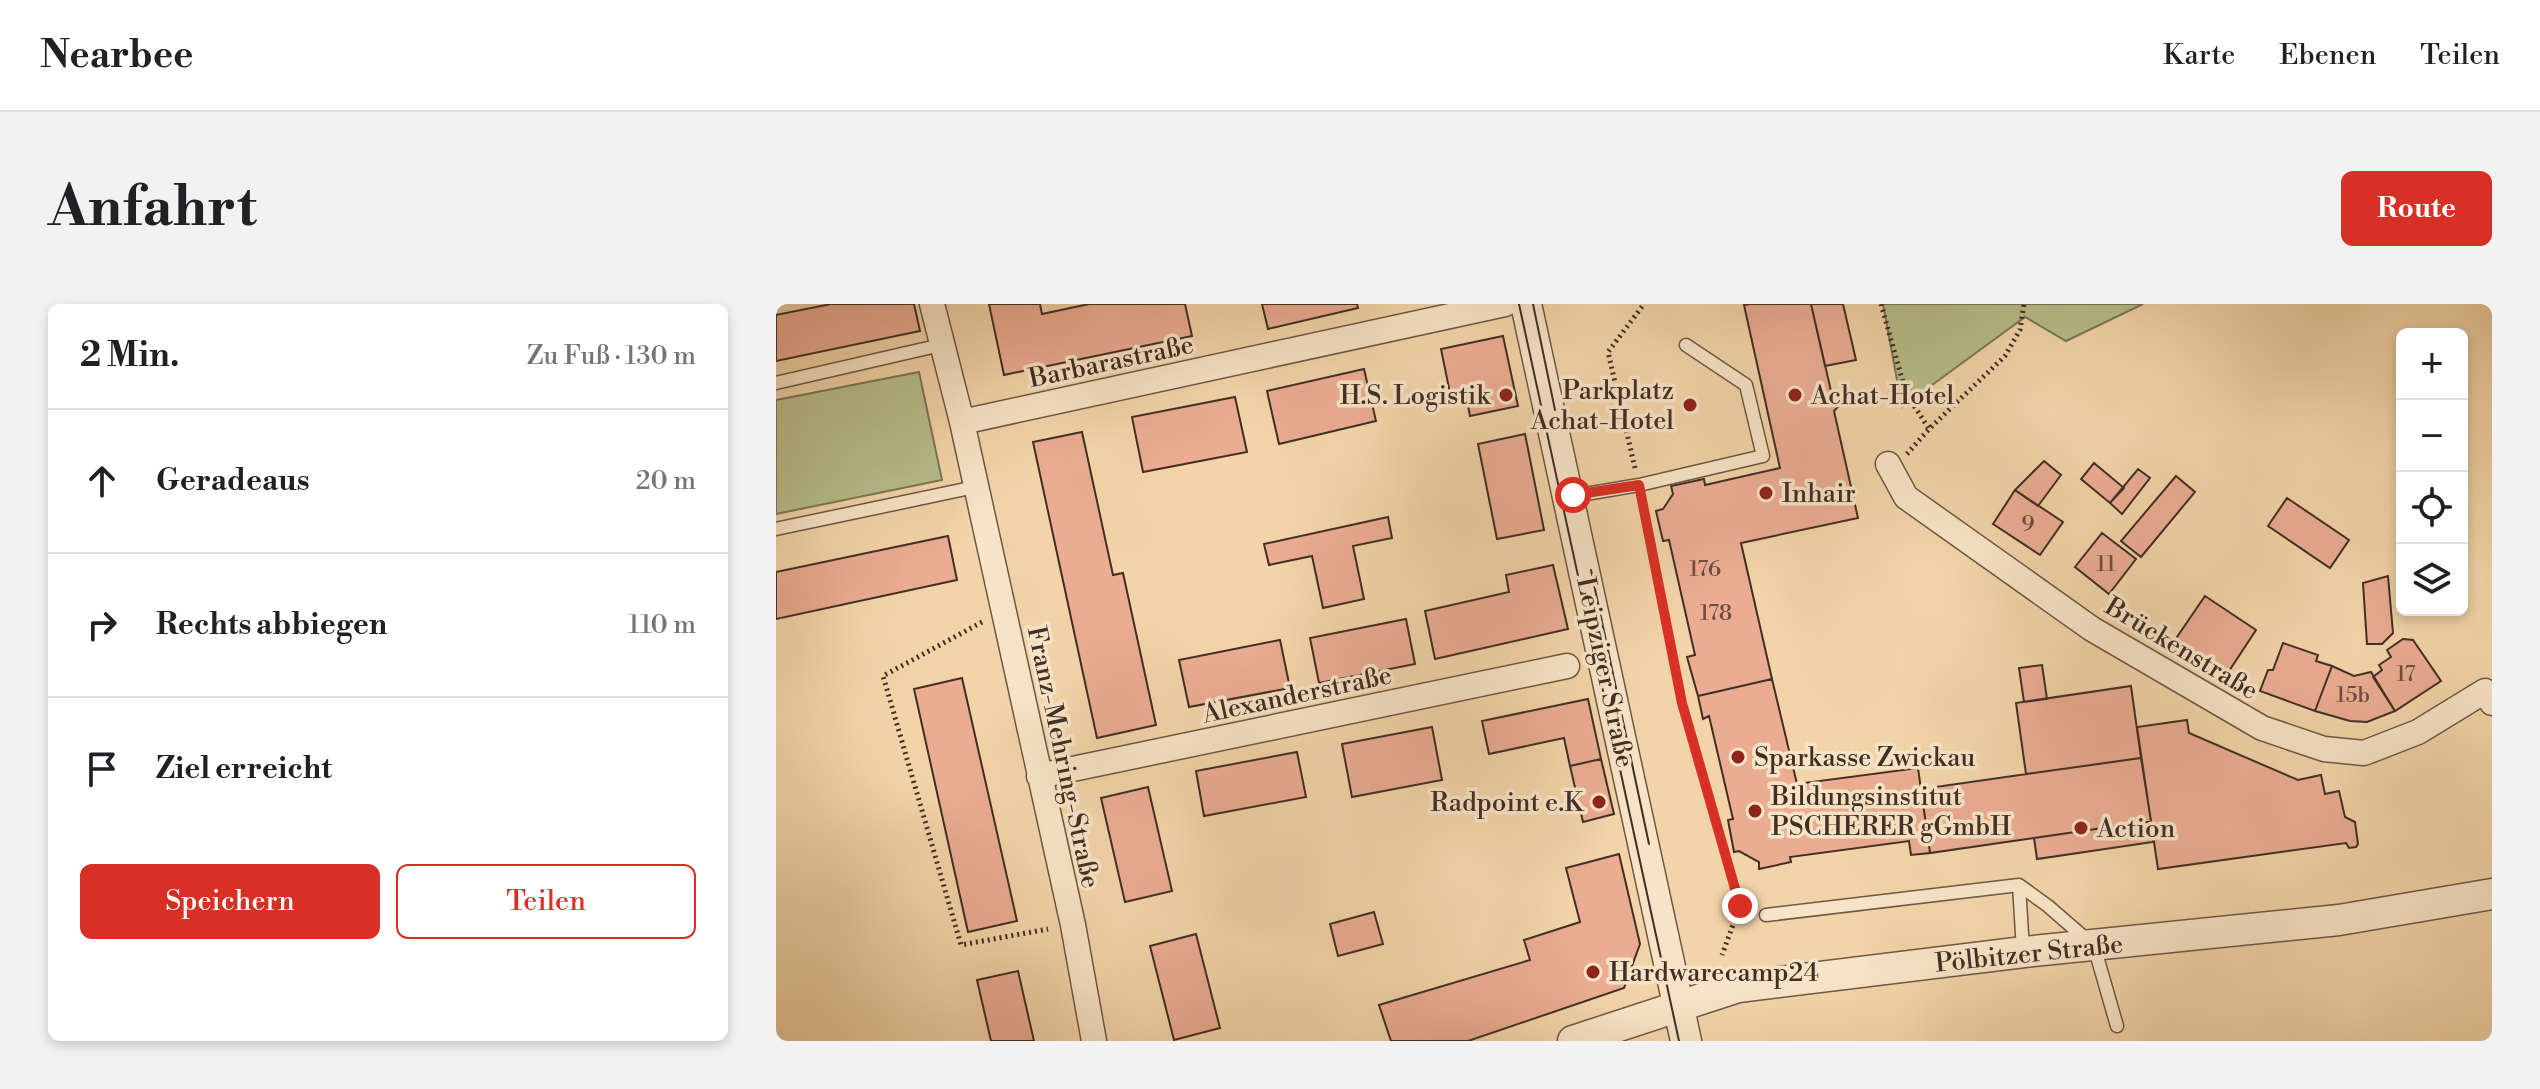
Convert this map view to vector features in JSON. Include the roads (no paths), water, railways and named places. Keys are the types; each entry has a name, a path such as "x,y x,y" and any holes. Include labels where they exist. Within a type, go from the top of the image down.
{"street":[{"name":"Franz-Mehring-Straße","path":"932,304 962,422 1073,925 1094,1041"},
{"name":"Barbarastraße","path":"962,422 1505,304"},
{"name":"Leipziger Straße","path":"1526,304 1686,1041"},
{"name":"Brückenstraße","path":"1888,464 1906,497 2092,629 2262,728 2324,749 2364,753 2418,732 2490,693"},
{"name":"Alexanderstraße","path":"1039,776 1567,666"},
{"name":"Pölbitzer Straße","path":"1573,1041 1738,987 2024,952 2339,920 2492,894"}],"lane":[{"path":"776,383 941,345"},
{"path":"1568,497 1639,485 1763,456 1746,385 1686,345"},
{"path":"776,529 975,487"},
{"path":"2019,885 2024,952"},
{"path":"1766,915 2019,885 2094,946 2117,1026"}],"tram line":[{"path":"1519,304 1679,1041"},
{"path":"1533,304 1555,410"},
{"path":"1591,570 1649,844"}],"place":[{"name":"H.S. Logistik","path":"1506,395"},
{"name":"Achat-Hotel","path":"1795,395"},
{"name":"Parkplatz Achat-Hotel","path":"1690,405"},
{"name":"Inhair","path":"1766,493"},
{"name":"Sparkasse Zwickau","path":"1738,757"},
{"name":"Radpoint e.K","path":"1599,802"},
{"name":"Bildungsinstitut PSCHERER gGmbH","path":"1755,811"},
{"name":"Action","path":"2081,828"},
{"name":"Hardwarecamp24","path":"1593,972"}]}
